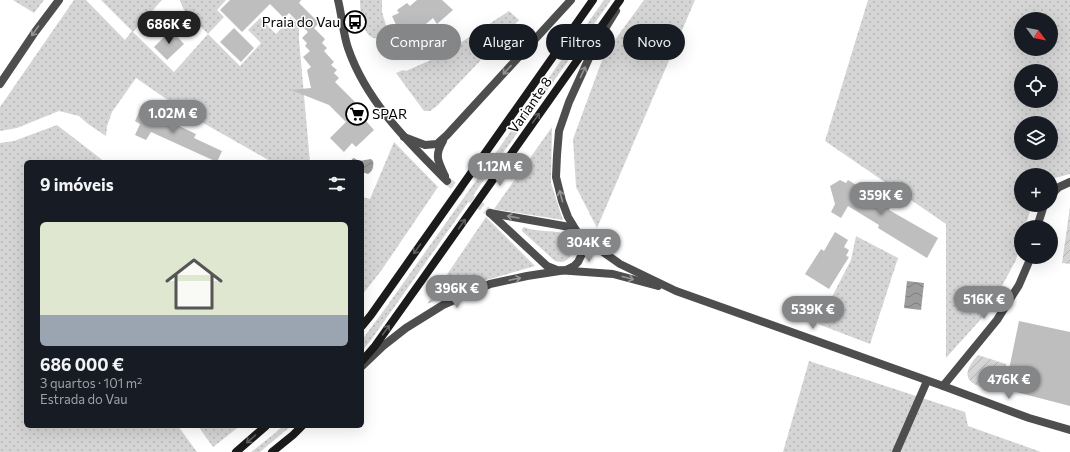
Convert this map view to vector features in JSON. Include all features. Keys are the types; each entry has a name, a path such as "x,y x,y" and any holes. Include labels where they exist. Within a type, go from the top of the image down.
{"main road":[{"name":"Variante 8","path":"364,324 593,0"},
{"name":"Variante 8","path":"364,359 375,346 620,0"},
{"path":"236,452 264,428"},
{"path":"272,452 300,428"}],"street":[{"path":"0,84 35,32 59,0"},
{"path":"404,137 425,145 437,144 571,0"},
{"path":"364,364 383,346 406,328 443,305 490,284 566,270 574,266 580,258 583,249 581,240 568,217 556,177 559,131 569,102 595,45 623,0"},
{"path":"339,2 347,47 362,82 384,113 404,137 447,181 437,159 439,147 447,135"},
{"path":"1058,188 1070,182"},
{"path":"676,291 620,264 572,229 564,226 490,213 552,269 561,271 614,274 676,291 1029,418 1070,430"},
{"path":"942,386 997,320 1019,285 1028,264"},
{"path":"896,452 927,381"}],"shaded area":[{"path":"13,0 44,0 34,13"},
{"path":"74,0 86,0 125,40 132,31 101,0 162,0 133,32 174,72 208,34 240,66 261,43 248,30 260,18 276,34 291,17 299,25 310,160 268,160 191,116 136,78 112,112 107,126 106,136 79,116 59,111 17,128 0,131 0,107"},
{"path":"180,0 226,0 217,10 224,17 208,34 184,10"},
{"path":"360,0 382,0 382,12 386,24 376,24 376,39 370,36 364,27 360,10"},
{"path":"604,0 611,0 594,24 587,24"},
{"path":"644,0 695,0 685,24 627,24"},
{"path":"868,0 1070,0 1070,174 1058,177 1058,168 1014,168 1014,212 1030,212 1027,220 1014,220 1014,264 989,310 946,358 946,224 825,141"},
{"path":"509,11 519,20 515,24 489,24"},
{"path":"623,29 623,60 669,60 597,228 576,187 573,139 602,60 615,60 615,40"},
{"path":"469,37 469,60 481,60 437,106 430,111 424,111 396,73 403,70 406,71 431,60 461,60 461,42"},
{"path":"561,60 569,60 364,349 364,337"},
{"path":"57,125 102,160 24,160 24,428 179,428 197,452 0,452 0,143 14,141"},
{"path":"552,127 551,183 563,220 494,209"},
{"path":"394,142 438,187 381,271 364,292 364,198 370,199"},
{"path":"1070,207 1070,264 1062,263"},
{"path":"486,217 535,266 476,283 427,304"},
{"path":"524,227 535,230 560,232 570,236 574,243 571,255 565,261 555,261 522,231"},
{"path":"856,236 898,258 870,344 818,324 851,260"},
{"path":"978,355 1006,364 1000,392 977,385 971,382 968,377 968,371 971,364"},
{"path":"809,361 965,412 968,426 1041,452 783,452"},
{"path":"199,428 237,428 213,447"},
{"path":"281,428 289,428 260,452 251,452"}],"water":[{"path":"371,159 373,161 373,168 368,174 364,173 364,160"},
{"path":"907,281 924,283 921,310 904,308"}],"building":[{"path":"230,0 301,0 299,3 319,23 314,28 325,39 322,43 327,48 324,51 334,62 331,65 337,70 334,73 339,78 335,82 359,106 356,109 374,130 356,147 352,143 344,152 330,138 346,122 329,105 291,90 311,88 307,70 311,67 303,57 310,51 305,46 307,43 302,38 308,32 289,13 284,18 270,4 242,32 220,10"},
{"path":"417,0 442,0 453,10 437,24 433,18 426,24 396,24 392,16 399,13 397,10 407,3 410,6"},
{"path":"234,28 254,48 241,62 220,42"},
{"path":"171,30 184,44 167,60 154,47"},
{"path":"141,108 196,134 194,138 222,151 218,160 213,160 151,132 146,140 135,135 140,124 135,121"},
{"path":"840,180 846,183 848,180 891,206 889,210 938,238 927,258 878,228 879,225 848,206 841,218 831,212 835,204 830,186"},
{"path":"835,232 848,240 844,247 849,250 846,256 849,257 829,289 805,274 821,249 824,251"},
{"path":"1019,321 1070,332 1070,406 1005,389"}],"tunnel":[{"path":"447,181 490,213"}],"place":[{"name":"Praia do Vau","path":"355,22"},
{"name":"SPAR","path":"357,114"}]}
